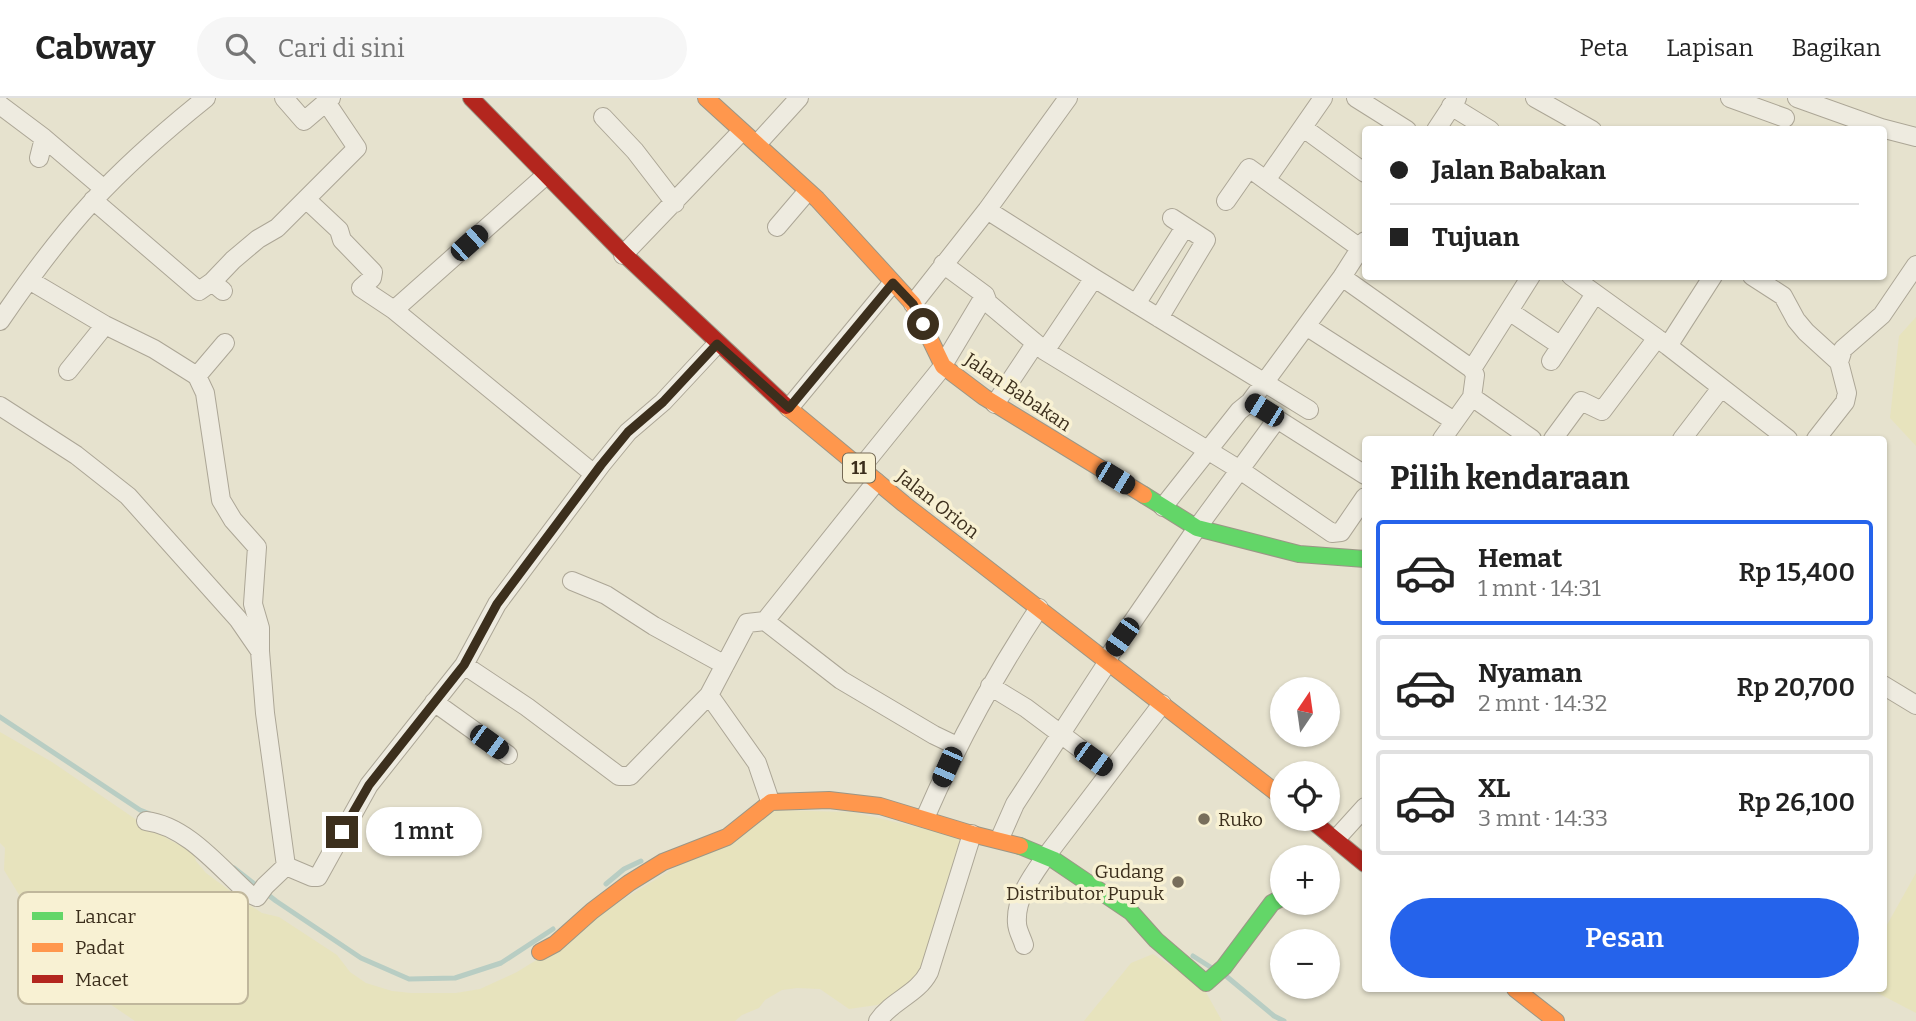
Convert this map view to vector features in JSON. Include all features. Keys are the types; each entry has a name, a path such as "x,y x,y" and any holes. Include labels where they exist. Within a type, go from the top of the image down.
{"main road":[{"name":"Jalan Orion","path":"471,98 623,255 789,408 876,482 1270,788"},
{"name":"Jalan Babakan","path":"706,98 739,135 758,144 890,286 913,304 938,371 1197,528 1299,554 1362,559"},
{"path":"540,952 555,944 629,883 663,862 727,837 770,799 829,800 880,806 926,816 972,834 1001,836 1049,852 1131,912 1156,940 1206,983 1224,967 1270,906"},
{"path":"1325,831 1362,861"},
{"path":"1519,992 1556,1021"}],"street":[{"path":"0,321 29,280 99,195 169,128 206,98"},
{"path":"0,105 44,138 99,195 199,290 217,287 233,260 276,228 307,200 357,148 329,100 304,121 284,98"},
{"path":"758,144 799,98"},
{"path":"913,304 987,210 1069,98"},
{"path":"1266,180 1323,98"},
{"path":"1356,98 1401,126"},
{"path":"1535,98 1585,126"},
{"path":"1730,98 1783,124 1795,98 1873,126"},
{"path":"1439,126 1454,102 1485,126"},
{"path":"603,117 635,151 675,204"},
{"path":"1887,130 1916,137"},
{"path":"1309,132 1362,171"},
{"path":"623,255 739,135"},
{"path":"39,158 44,138"},
{"path":"1226,201 1249,168 1362,243"},
{"path":"394,310 545,176"},
{"path":"777,227 806,194"},
{"path":"307,200 339,230 342,240 373,272 372,278 361,288 394,310 594,474"},
{"path":"987,210 1309,410"},
{"path":"1136,304 1178,223 1206,240 1159,318"},
{"path":"1163,507 1238,411 1250,402 1362,246"},
{"path":"943,264 985,295 988,303 1040,347 1240,471 1332,533 1341,532 1362,501"},
{"path":"1818,436 1845,402 1847,393 1839,362 1843,349 1882,315 1916,265"},
{"path":"1342,277 1472,369 1476,379 1472,397 1444,436"},
{"path":"995,404 1094,278"},
{"path":"29,280 106,325 154,349 197,376 205,393 221,499 233,520 257,547 253,604 260,628 265,713 286,866"},
{"path":"1472,369 1528,280"},
{"path":"1576,280 1663,342 1784,436"},
{"path":"1555,436 1581,401 1602,411 1663,342 1710,280"},
{"path":"1758,280 1783,296 1806,332 1839,362"},
{"path":"789,408 890,286"},
{"path":"1508,311 1556,353 1595,294"},
{"path":"860,469 938,371 985,295"},
{"path":"68,371 106,325"},
{"path":"1306,326 1454,421"},
{"path":"197,376 225,343"},
{"path":"286,866 318,877 369,785 464,665 497,604 594,474 628,432 663,402 717,344"},
{"path":"1684,436 1721,388"},
{"path":"1472,397 1528,436"},
{"path":"1250,402 1362,473"},
{"path":"0,406 76,455 128,496 238,619 260,651"},
{"path":"1001,836 1015,804 1108,660 1197,528 1277,419"},
{"path":"765,621 876,482"},
{"path":"572,581 606,595 654,626 725,665"},
{"path":"926,816 957,746 990,686 1039,608"},
{"path":"464,665 527,707 619,776 626,777 635,772 709,695 747,623 765,621 841,680 957,746"},
{"path":"990,686 1026,708 1110,771"},
{"path":"1887,687 1916,705"},
{"path":"709,695 757,763 770,799"},
{"path":"434,702 508,755"},
{"path":"1024,945 1017,924 1019,904 1029,881 1162,704"},
{"path":"1335,845 1362,811"},
{"path":"146,821 161,822 180,834 247,892"},
{"path":"878,1021 885,1011 918,989 929,972 972,834"},
{"path":"248,893 262,891 286,866"}],"shaded area":[{"path":"1916,317 1916,446 1890,418 1899,336"},
{"path":"0,732 52,762 147,827 161,829 166,838 193,852 196,861 206,873 232,892 18,893 4,870 5,848 0,843"},
{"path":"768,810 852,812 964,838 925,975 891,1000 877,1005 849,1009 820,989 797,988 782,990 765,1000 759,1008 735,1021 135,1021 110,1004 248,1004 248,904 262,913 279,917 337,955 350,972 366,983 392,991 456,993 480,989 517,972 543,956 582,925"},
{"path":"1916,873 1916,1013 1876,992 1887,992 1887,925"},
{"path":"1153,954 1203,987 1222,1021 1084,1021 1131,963"}],"waterway":[{"path":"0,717 150,814"},
{"path":"606,884 624,869 641,861"},
{"path":"234,868 276,901 361,958 409,979 455,978 501,963 553,929"},
{"path":"1193,956 1212,968"},
{"path":"1226,976 1274,1016 1284,1021"}],"traffic: fast":[{"path":"1144,495 1197,528 1299,554 1362,559"},
{"path":"1020,846 1054,860 1131,912 1156,940 1206,983 1224,967 1270,906"}],"traffic: slow":[{"path":"706,98 817,199 913,304 943,366 984,397 1144,495"},
{"path":"786,406 904,504 1270,788"},
{"path":"540,952 555,944 629,883 663,862 727,837 771,802 829,800 880,806 1020,846"},
{"path":"1519,992 1556,1021"}],"traffic: jam":[{"path":"471,98 626,256 786,406"},
{"path":"1325,831 1362,862"}],"place":[{"name":"Ruko","path":"1204,819"},
{"name":"Gudang Distributor Pupuk","path":"1178,882"}],"route":[{"path":"342,832 369,785 464,665 497,604 601,465 628,432 663,402 717,344 789,408 893,283 913,304 923,324"}]}
